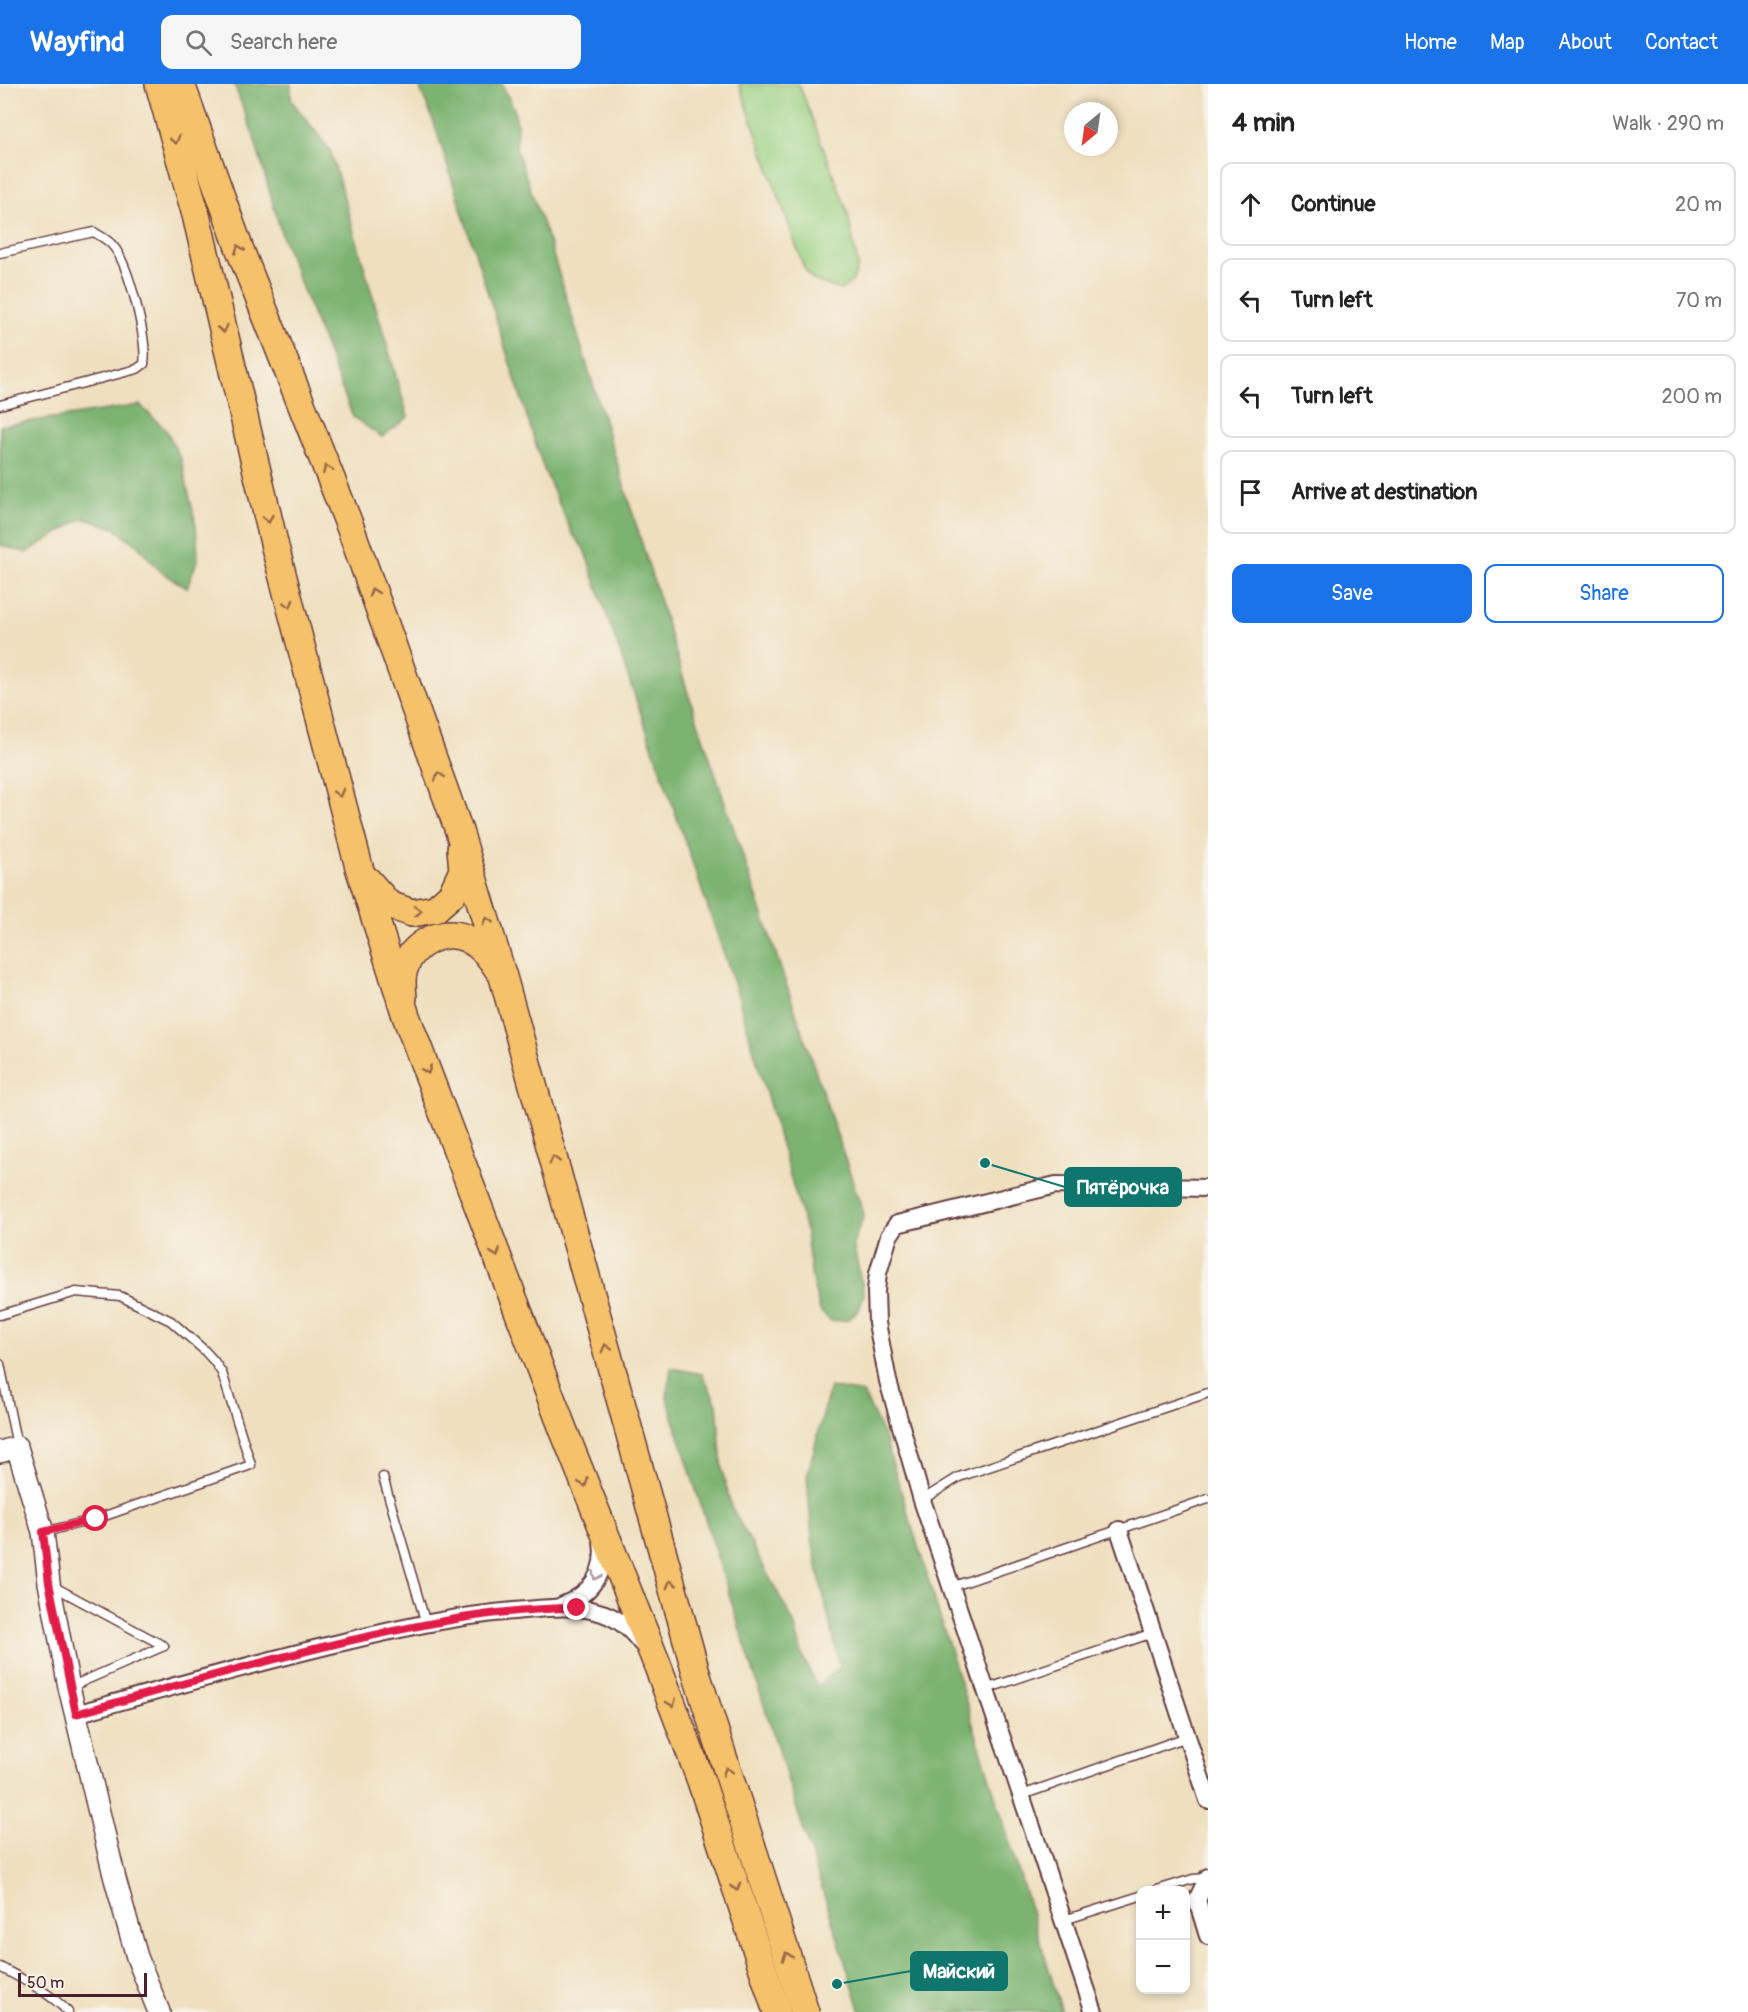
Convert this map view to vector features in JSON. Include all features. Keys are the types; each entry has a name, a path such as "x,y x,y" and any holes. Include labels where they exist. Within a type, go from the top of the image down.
{"highway":[{"path":"159,84 196,215 274,548 359,867 406,1016 600,1525 657,1664 701,1781 777,2012"},
{"path":"181,84 240,250 348,524 459,831 503,977 697,1676 805,2012"},
{"path":"359,867 373,889 389,905 412,913 435,909 452,894 463,870 459,831"},
{"path":"406,1016 402,989 404,969 413,952 428,940 446,935 467,939 486,952 503,977"}],"street":[{"path":"1094,2012 922,1500 888,1381 877,1323 878,1273 889,1236 897,1224 1056,1185 1208,1188"},
{"path":"9,1450 43,1532 49,1583 69,1687 115,1879 137,1957 159,2012"},
{"path":"557,1608 575,1601 588,1591 595,1580 602,1563 603,1546 600,1525"},
{"path":"1119,1530 1208,1800"},
{"path":"76,1714 245,1665 479,1614 557,1608 594,1611 624,1623 657,1664"},
{"path":"1208,1878 1197,1900 1208,1936"}],"lane":[{"path":"0,253 94,232 112,244 122,260 138,312 146,354 144,364 137,369 0,405"},
{"path":"0,1315 76,1292 120,1296 171,1321 214,1360 222,1373 251,1465 96,1519 43,1532"},
{"path":"0,1364 9,1450"},
{"path":"922,1500 959,1477 1208,1393"},
{"path":"383,1477 426,1624"},
{"path":"951,1587 1208,1499"},
{"path":"49,1583 164,1646 69,1687"},
{"path":"986,1689 1153,1633"},
{"path":"1022,1795 1187,1737"},
{"path":"1170,1886 1192,1879 1208,1878"},
{"path":"1064,1920 1136,1897"},
{"path":"0,1967 28,1982 58,2002 68,2012"}],"green space":[{"path":"234,84 291,84 291,100 330,150 408,417 382,437 353,417 283,239 254,137"},
{"path":"420,84 502,84 514,109 517,124 516,148 550,245 688,693 864,1215 853,1244 864,1294 859,1310 847,1320 831,1321 820,1311 812,1279 805,1227 735,986 584,549 572,533 544,470"},
{"path":"739,84 799,84 847,210 858,266 853,280 841,290 813,280 804,268"},
{"path":"140,405 166,430 181,459 196,525 198,558 187,588 160,571 139,547 114,528 83,518 26,553 0,545 0,426"},
{"path":"671,1368 702,1374 717,1404 722,1470 731,1506 794,1623 803,1657 817,1686 840,1667 812,1539 807,1476 830,1387 863,1393 884,1436 1062,2012 861,2012 667,1398"}],"place":[{"name":"Пятёрочка","path":"985,1163"},
{"name":"Майский","path":"837,1984"}],"route":[{"path":"96,1519 43,1532 49,1583 76,1714 245,1665 387,1632 479,1614 577,1608"}]}
